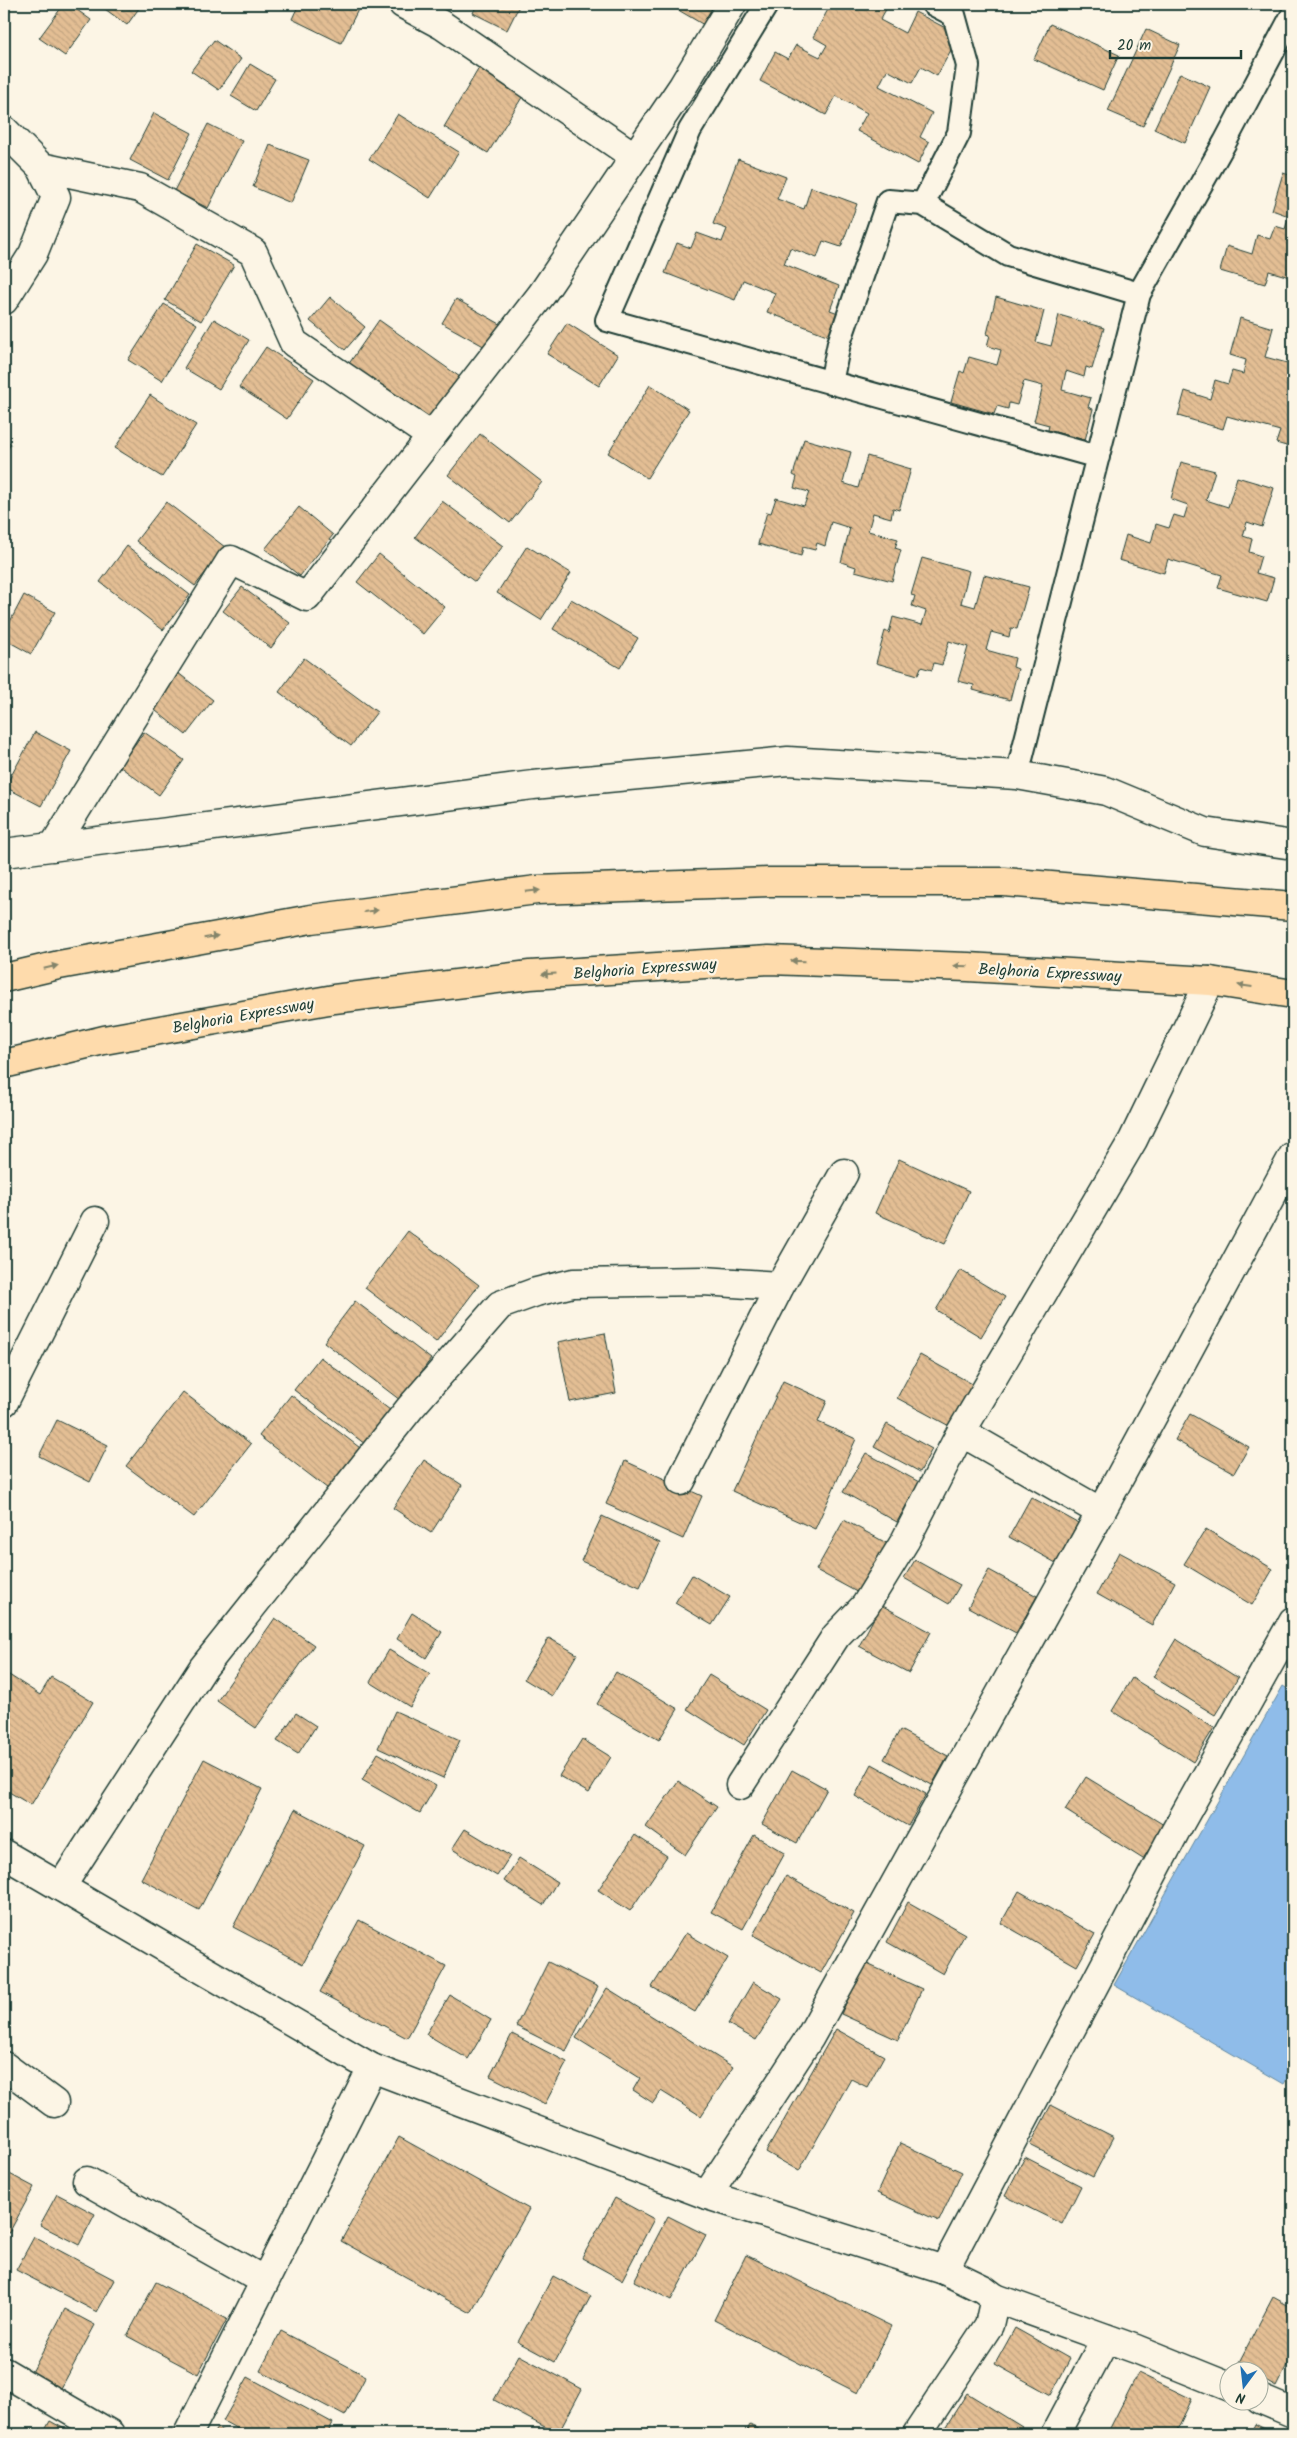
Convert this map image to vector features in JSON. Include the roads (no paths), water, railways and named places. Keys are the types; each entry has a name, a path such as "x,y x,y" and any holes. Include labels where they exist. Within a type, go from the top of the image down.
{"highway":[{"path":"4,978 59,965 311,919 537,890 769,882 1004,882 1293,906"},
{"name":"Belghoria Expressway","path":"4,1064 104,1040 334,999 550,974 769,960 968,967 1210,981 1293,994"}],"street":[{"path":"403,4 442,25 635,157"},
{"path":"53,847 231,560 307,596 542,294 683,86 732,4"},
{"path":"4,130 41,167 56,197 33,254 4,300"},
{"path":"41,167 140,188 253,252 294,343 431,436"},
{"path":"4,853 533,785 788,761 1017,775 1106,791 1205,832 1293,845"},
{"path":"740,1785 836,1636 865,1606 905,1541 961,1432 1133,1140 1210,981"},
{"path":"707,2195 810,2037 1102,1512 1293,1156"},
{"path":"681,1481 780,1286 844,1173"},
{"path":"4,1402 95,1221"},
{"path":"60,1887 203,1668 410,1408 500,1305 536,1292 573,1283 703,1281 780,1286"},
{"path":"961,1432 1102,1512"},
{"path":"944,2270 1175,1832 1293,1621"},
{"path":"4,1854 372,2068 707,2195 944,2270 983,2289 995,2298 1106,2338 1220,2383"},
{"path":"4,2066 54,2103"},
{"path":"188,2434 372,2068"},
{"path":"87,2181 265,2281"},
{"path":"917,2434 989,2325 995,2298"},
{"path":"1055,2434 1106,2338"},
{"path":"4,2372 110,2434"},
{"path":"1270,2404 1293,2413"}],"lane":[{"path":"767,4 690,130 607,320 1098,457"},
{"path":"923,204 959,133 968,66 954,15 933,4"},
{"path":"1017,775 1139,294 1225,142 1293,14"},
{"path":"831,383 839,343 888,200 923,204 1008,255 1139,294"}],"water":[{"path":"1283,1686 1293,1692 1293,2068 1284,2084 1114,1985"}]}
